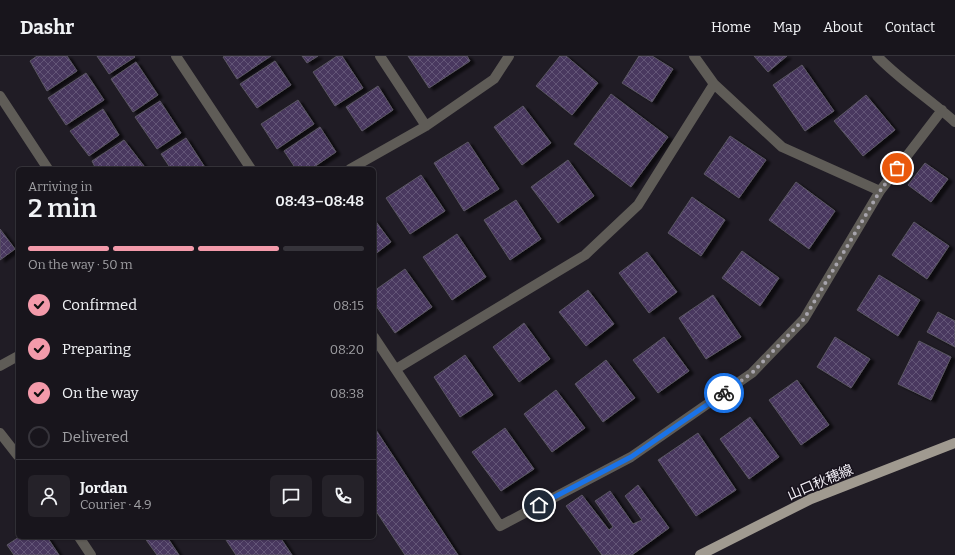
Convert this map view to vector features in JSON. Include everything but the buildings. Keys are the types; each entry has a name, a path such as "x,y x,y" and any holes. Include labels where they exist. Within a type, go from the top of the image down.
{"main road":[{"name":"山口秋穂線","path":"700,555 811,499 955,443"}],"street":[{"path":"176,56 250,167"},
{"path":"380,56 426,126"},
{"path":"354,167 426,126 494,79 509,56"},
{"path":"694,56 714,84 782,147 880,191"},
{"path":"877,56 892,71 955,122"},
{"path":"396,369 585,255 638,205 714,84"},
{"path":"0,96 47,167"},
{"path":"376,340 500,526 631,457 752,373 804,319 880,191 942,110"},
{"path":"0,366 16,357"},
{"path":"0,433 16,453"},
{"path":"80,539 91,555"}],"way so far":[{"path":"724,393 752,373 804,319 880,191 897,168"}],"route":[{"path":"539,505 631,457 724,393"}]}
